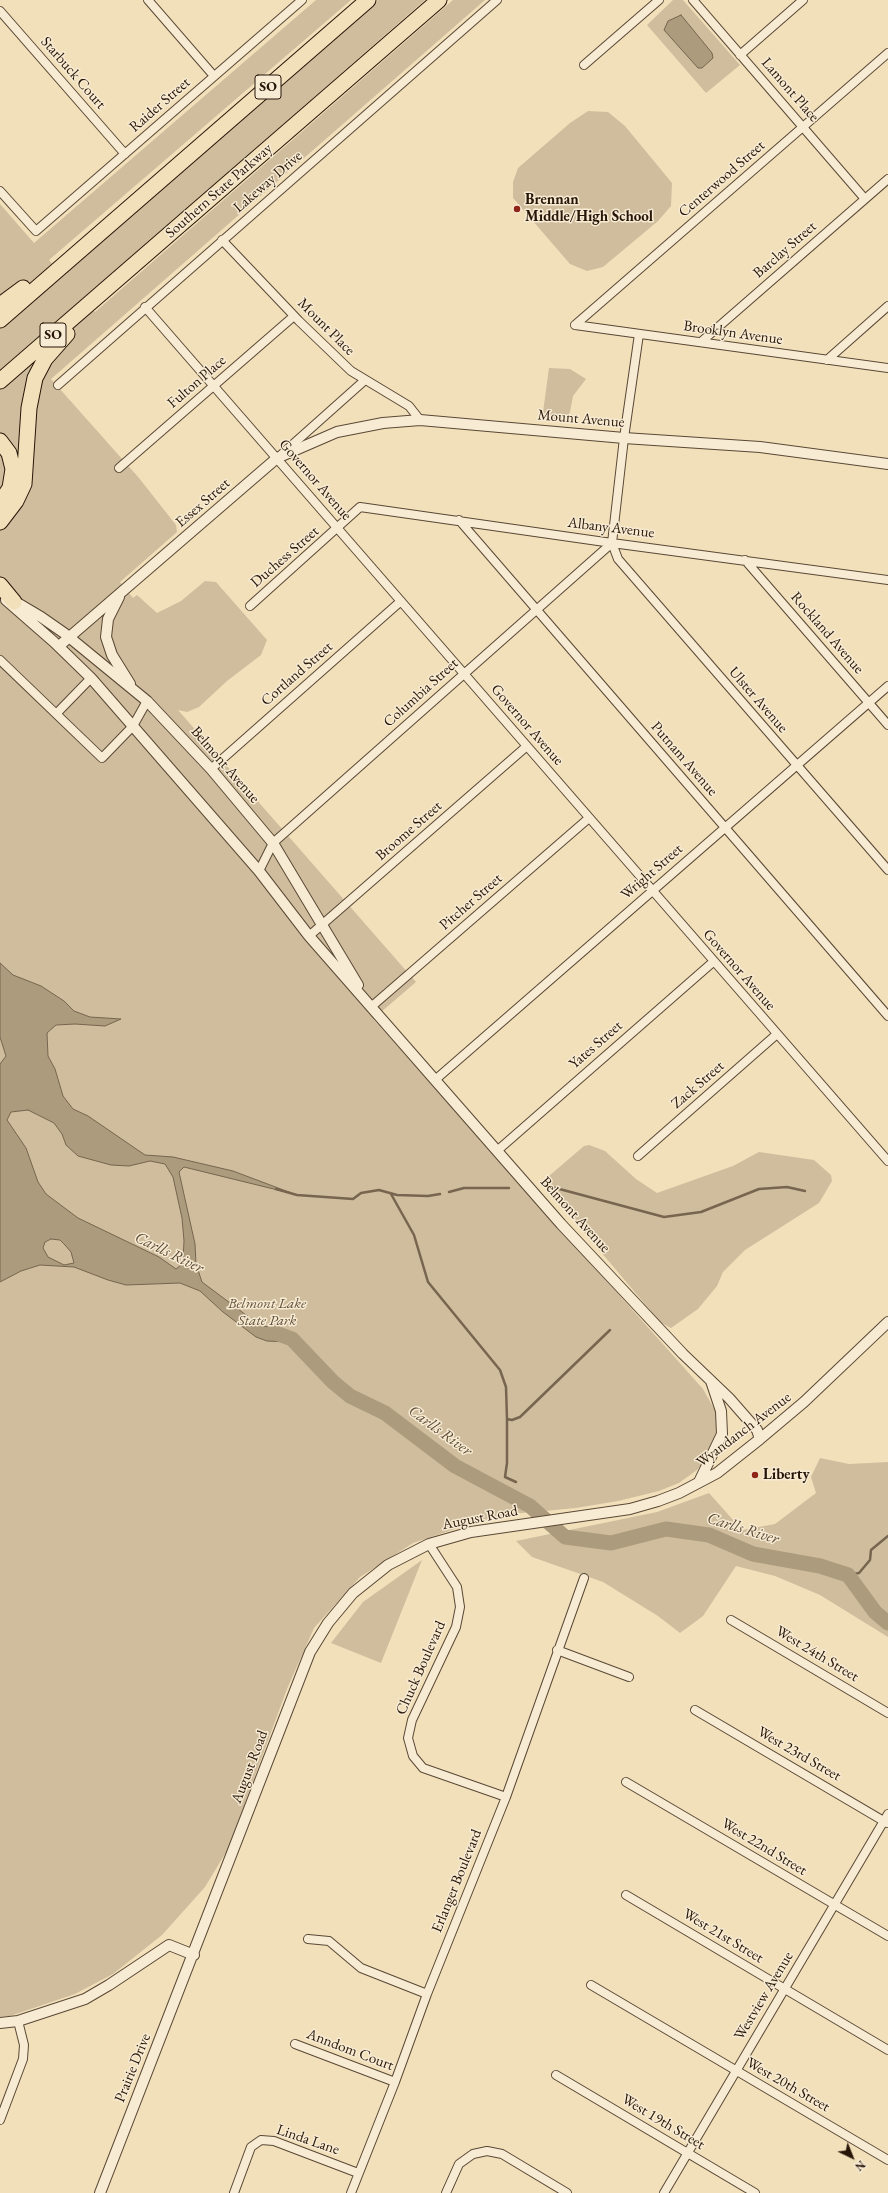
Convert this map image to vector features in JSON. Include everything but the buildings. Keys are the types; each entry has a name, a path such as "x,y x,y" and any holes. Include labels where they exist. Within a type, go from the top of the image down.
{"highway":[{"name":"SO","path":"0,320 368,0"},
{"name":"Southern State Parkway","path":"0,381 438,0"},
{"path":"0,305 75,256"},
{"path":"0,522 16,501 24,484 29,404 37,372 55,347 106,290"},
{"path":"0,441 9,452 13,469 10,488 0,503"},
{"path":"0,585 14,602"}],"street":[{"path":"148,0 214,76"},
{"name":"Raider Street","path":"0,191 36,231 302,0"},
{"name":"Lakeway Drive","path":"58,385 145,306 497,0"},
{"path":"584,64 659,0"},
{"name":"Lamont Place","path":"692,0 865,199"},
{"path":"740,55 803,0"},
{"name":"Starbuck Court","path":"0,11 126,154"},
{"name":"Centerwood Street","path":"575,325 888,53"},
{"name":"Barclay Street","path":"701,342 888,179"},
{"name":"Mount Place","path":"222,240 294,316 351,371 408,406 420,420"},
{"name":"Governor Avenue","path":"145,306 713,962 888,1161"},
{"path":"828,360 888,306"},
{"name":"Fulton Place","path":"119,468 294,316"},
{"name":"Brooklyn Avenue","path":"575,325 888,368"},
{"path":"612,544 638,334"},
{"name":"Essex Street","path":"59,646 365,380"},
{"name":"Mount Avenue","path":"277,458 337,432 383,423 420,420 624,438 760,447 888,464"},
{"name":"Albany Avenue","path":"338,529 360,507 459,520 612,544 744,560 888,580"},
{"name":"Putnam Avenue","path":"459,520 536,611 888,1016"},
{"name":"Duchess Street","path":"250,606 338,529"},
{"name":"Columbia Street","path":"258,871 273,843 612,544"},
{"name":"Ulster Avenue","path":"612,544 618,559 796,766 888,870"},
{"name":"Rockland Avenue","path":"744,560 888,725"},
{"name":"Belmont Avenue","path":"0,594 41,617 134,690 147,701 211,769 273,843 371,1007"},
{"name":"Belmont Avenue","path":"0,594 59,646 91,678 258,871 310,936 371,1007 498,1150 561,1224 683,1354 711,1379 757,1430 760,1438"},
{"path":"120,594 108,619 106,637 112,656 134,690"},
{"name":"Cortland Street","path":"211,769 401,601"},
{"path":"0,660 102,758 133,726 147,701"},
{"path":"56,714 91,678 102,664"},
{"name":"Wright Street","path":"435,1080 724,827 888,686"},
{"name":"Broome Street","path":"310,936 527,746"},
{"name":"Pitcher Street","path":"371,1007 589,818"},
{"name":"Yates Street","path":"498,1150 713,962"},
{"name":"Zack Street","path":"638,1156 777,1034"},
{"name":"Wyandanch Avenue","path":"544,1521 630,1509 658,1502 717,1472 804,1402 888,1322"},
{"path":"699,1482 722,1434 721,1411 711,1379"},
{"name":"August Road","path":"194,1955 310,1652 328,1623 353,1593 388,1565 429,1544 472,1532 544,1521"},
{"name":"Chuck Boulevard","path":"429,1544 456,1587 460,1607 456,1627 412,1720 408,1738 413,1756 423,1768 506,1797"},
{"name":"Erlanger Boulevard","path":"351,2193 395,2082 427,1994 506,1797 557,1650 584,1578"},
{"name":"West 24th Street","path":"731,1620 888,1713"},
{"path":"557,1650 629,1677"},
{"name":"West 23rd Street","path":"696,1710 887,1819"},
{"name":"West 22nd Street","path":"626,1782 888,1936"},
{"name":"Westview Avenue","path":"664,2193 735,2071 887,1819"},
{"name":"West 21st Street","path":"626,1895 888,2050"},
{"path":"308,1939 329,1941 361,1968 427,1994"},
{"path":"0,2023 18,2021 85,1999 109,1985 169,1945 194,1955"},
{"name":"Prairie Drive","path":"100,2193 194,1955"},
{"name":"West 20th Street","path":"591,1985 888,2160"},
{"path":"0,2120 23,2059 24,2045 18,2021"},
{"name":"Anndom Court","path":"295,2044 395,2082"},
{"name":"West 19th Street","path":"556,2075 755,2193"},
{"name":"Linda Lane","path":"234,2193 251,2147 261,2140 274,2141 358,2173"},
{"path":"446,2193 459,2164 473,2154 487,2151 502,2154 567,2193"}],"green space":[{"name":"Belmont Lake State Park","path":"316,0 351,0 49,260 63,276 378,0 425,0 83,299 95,312 453,0 485,0 51,379 139,478 176,525 177,532 120,582 133,598 137,595 157,613 181,601 205,581 216,582 267,640 261,655 227,681 199,707 187,712 178,710 416,982 373,1019 703,1389 716,1412 717,1434 708,1457 697,1470 679,1483 659,1491 618,1501 576,1508 512,1514 464,1526 413,1543 360,1577 314,1628 287,1689 228,1849 205,1887 162,1935 113,1974 75,1994 10,2016 0,2017 0,204 34,243"},
{"path":"673,0 683,0 740,65 706,93 647,25"},
{"path":"588,111 608,112 625,126 672,183 671,206 658,221 603,267 587,271 570,264 513,198 513,182 518,168 570,123"},
{"path":"549,368 570,369 586,379 573,396 570,412 565,420 551,419 543,412"},
{"path":"589,1145 605,1151 636,1179 657,1193 733,1166 759,1152 814,1160 831,1175 832,1181 819,1203 745,1250 723,1272 717,1286 698,1309 671,1328 660,1322 542,1182 584,1146"},
{"path":"820,1458 849,1464 888,1462 888,1637 820,1595 775,1576 736,1566 703,1616 680,1633 658,1616 603,1582 532,1557 516,1541 657,1512 709,1493 742,1530 775,1524 816,1493 811,1477"},
{"path":"422,1560 381,1663 331,1643 363,1602"}],"shaded area":[{"path":"681,15 712,53 713,58 702,68 698,68 664,30 668,21"},
{"path":"0,963 13,975 41,986 64,1001 74,1011 90,1017 121,1019 105,1026 75,1024 56,1025 47,1033 48,1056 55,1069 63,1096 73,1109 88,1116 145,1155 173,1157 233,1171 294,1194 184,1167 179,1172 195,1244 196,1264 202,1282 254,1321 264,1326 288,1332 295,1336 289,1342 267,1341 256,1337 223,1312 200,1291 180,1283 126,1285 74,1267 40,1265 21,1271 0,1282 0,1064 6,1056 0,1037","holes":["28,1110 54,1123 62,1134 66,1145 78,1156 111,1165 129,1166 150,1161 165,1164 173,1177 182,1218 184,1241 183,1260 181,1265 176,1269 159,1257 78,1218 46,1194 38,1182 26,1148 7,1120 11,1112","51,1239 60,1240 65,1245 71,1252 74,1263 64,1265 48,1257 43,1248 45,1242"]}],"waterway":[{"path":"552,1187 664,1217 701,1212 759,1189 787,1187 805,1191"},
{"path":"449,1192 464,1188 509,1188"},
{"path":"276,1189 297,1195 353,1199 361,1193 379,1190 397,1195 428,1196 440,1194"},
{"path":"391,1194 414,1235 428,1282 500,1370 506,1387 507,1419 512,1420 520,1417 610,1330"},
{"name":"Carlls River","path":"273,1332 292,1339 333,1382 350,1396 385,1413 455,1466 530,1506 565,1537 611,1543 666,1529 709,1535 753,1554 820,1566 848,1575 875,1612 888,1623"},
{"path":"507,1419 507,1463 505,1477 516,1482"},
{"path":"848,1575 859,1573 870,1560 871,1550 888,1536"}],"place":[{"name":"Brennan Middle/High School","path":"517,209"},
{"name":"Liberty","path":"755,1475"}]}
